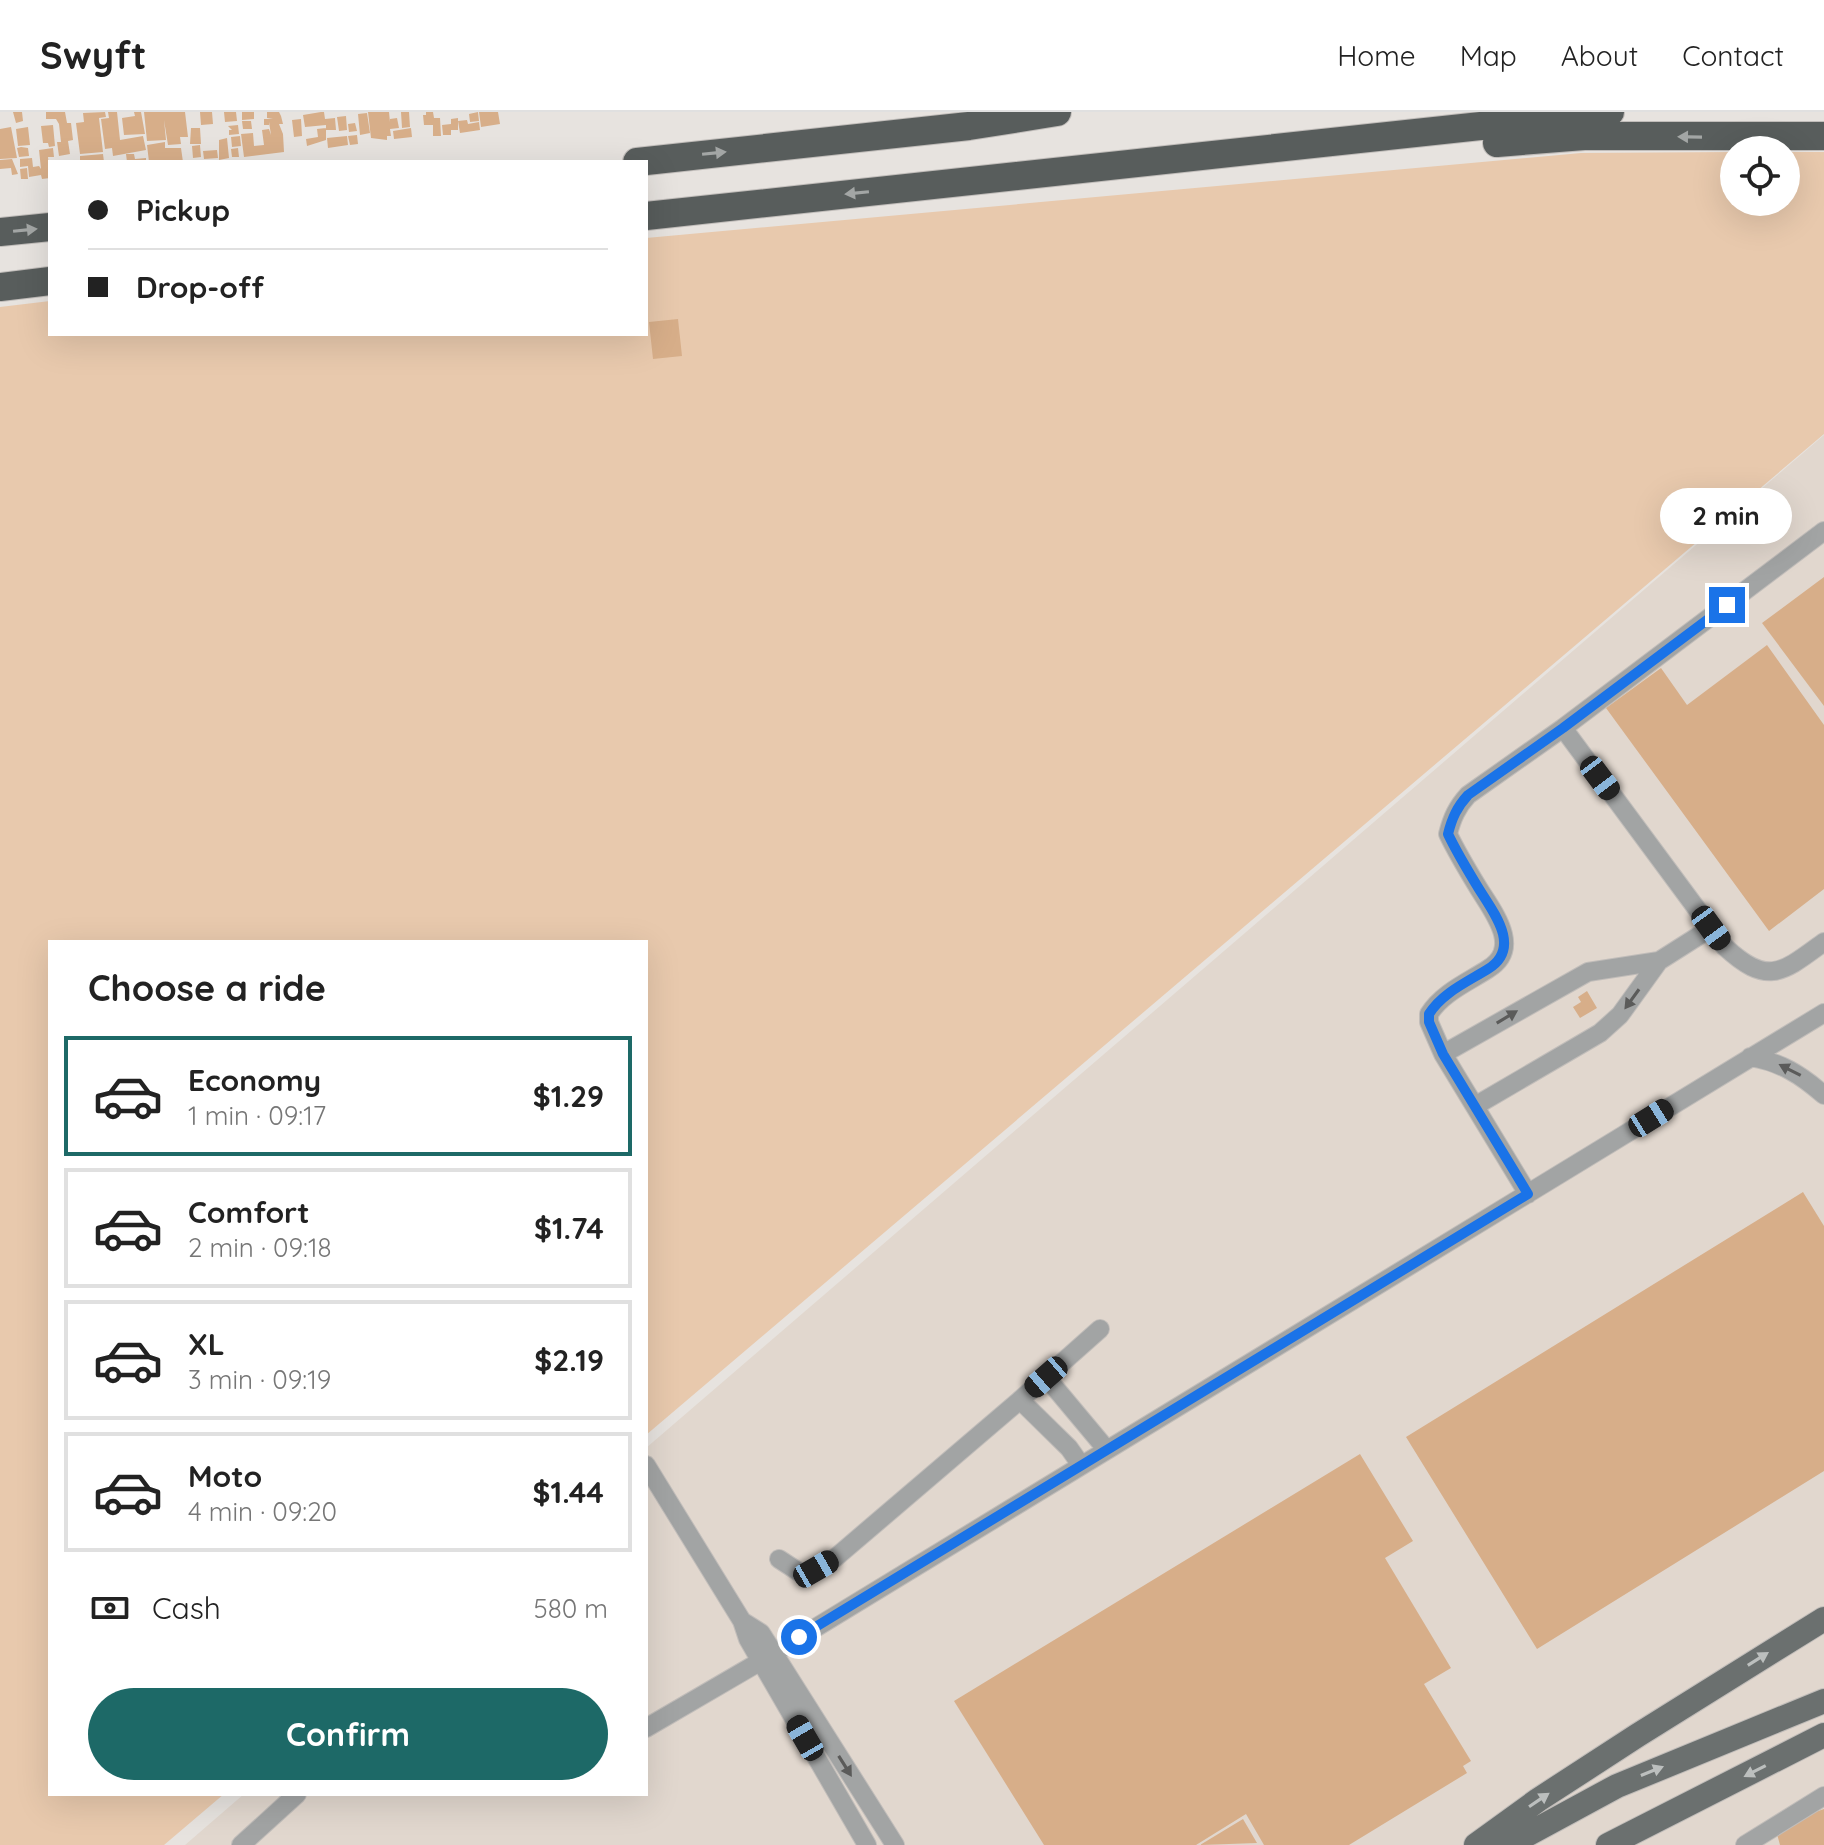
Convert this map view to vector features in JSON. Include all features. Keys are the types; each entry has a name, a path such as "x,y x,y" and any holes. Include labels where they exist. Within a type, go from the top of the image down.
{"highway":[{"path":"648,161 969,126 1057,112"},
{"path":"648,216 1610,112"},
{"path":"935,184 958,198 1584,136 1824,136"},
{"path":"0,232 48,227"},
{"path":"0,287 48,281"}],"main road":[{"path":"1476,1845 1613,1751 1824,1619"},
{"path":"1508,1845 1617,1786 1824,1701"},
{"path":"1608,1845 1819,1739"}],"street":[{"path":"1528,1194 1443,1054 1429,1022 1429,1014 1442,998 1495,965 1505,942 1499,918 1448,834 1452,819 1468,795 1563,728 1824,531"},
{"path":"1563,728 1711,928 1740,961 1767,971 1787,970 1824,942"},
{"path":"1475,1106 1600,1033 1620,1015 1659,961 1711,928"},
{"path":"1443,1054 1588,972 1659,961"},
{"path":"648,1727 1823,1015"},
{"path":"1750,1057 1785,1066 1804,1077 1824,1095"},
{"path":"779,1559 802,1574 835,1558 1100,1329"},
{"path":"1046,1377 1107,1450"},
{"path":"1020,1400 1069,1448 1081,1465"},
{"path":"648,1468 742,1621 761,1633 767,1657 867,1845"},
{"path":"767,1657 895,1845"},
{"path":"241,1845 295,1796"},
{"path":"1745,1845 1824,1796"}],"shaded area":[{"path":"1720,152 1720,216 1800,216 1800,152 1824,152 1824,434 648,1433 648,940 48,940 48,1796 222,1796 164,1845 0,1845 0,307 48,301 48,336 648,336 648,238 1581,153"},
{"path":"1824,435 1824,1845 185,1845 242,1796 648,1796 648,1446"}],"building":[{"path":"13,112 22,112 23,121 16,123"},
{"path":"46,112 65,112 67,123 71,123 73,140 68,141 70,154 59,156 59,124 56,119 46,119"},
{"path":"105,112 106,117 99,118 103,152 80,154 76,123 84,122 83,113"},
{"path":"108,112 117,112 120,140 143,136 146,150 113,156 112,148 105,149 101,119 109,118"},
{"path":"134,112 141,112 145,134 124,135 122,118 135,116"},
{"path":"144,112 185,112 188,137 180,137 181,144 168,145 164,120 166,140 147,141"},
{"path":"200,112 212,112 213,124 201,125"},
{"path":"224,112 236,112 237,121 225,122"},
{"path":"242,112 254,112 254,119 242,120"},
{"path":"267,112 279,112 281,116 283,124 279,124 284,152 244,157 241,134 253,133 254,146 264,145 262,130 269,129 271,135 269,122 269,125 264,125 264,119 273,119 267,118"},
{"path":"324,112 325,119 335,118 336,130 326,130 326,125 305,127 303,115"},
{"path":"368,112 389,112 390,122 390,119 397,118 399,128 390,129 391,136 387,136 387,140 371,138"},
{"path":"401,112 409,112 410,127 402,128"},
{"path":"433,112 434,118 440,118 441,136 433,136 433,125 424,125 423,115"},
{"path":"478,112 479,121 470,122 469,114"},
{"path":"479,112 498,112 500,124 481,127"},
{"path":"367,113 370,133 360,135 358,114"},
{"path":"346,116 347,130 339,131 337,117"},
{"path":"458,118 458,130 451,130 451,135 443,135 442,125 451,124 451,119"},
{"path":"301,119 302,136 294,137 292,120"},
{"path":"467,120 468,124 479,122 480,130 460,133 458,121"},
{"path":"242,121 251,121 252,129 243,129"},
{"path":"355,123 357,131 349,132 348,124"},
{"path":"53,125 55,146 49,147 48,143 43,143 41,126"},
{"path":"238,125 239,134 229,135 229,130 232,130 228,126"},
{"path":"11,127 17,158 0,159 0,129"},
{"path":"28,127 30,145 18,146 16,129"},
{"path":"191,128 200,128 201,144 190,144"},
{"path":"326,128 326,140 307,146 306,139 318,137 317,129"},
{"path":"411,128 412,137 394,139 393,131"},
{"path":"357,135 358,144 350,145 348,136"},
{"path":"240,136 241,146 232,147 231,137"},
{"path":"347,136 348,145 328,148 327,138"},
{"path":"227,138 229,158 219,160 219,140"},
{"path":"165,142 165,148 181,148 183,160 149,160 147,145"},
{"path":"200,145 201,157 193,158 192,146"},
{"path":"17,148 28,148 29,156 19,157"},
{"path":"53,148 54,157 48,157 48,178 42,179 41,175 29,177 28,166 20,167 20,159 32,158 33,167 39,166 41,169 39,150"},
{"path":"238,148 239,157 232,157 231,149"},
{"path":"217,150 218,158 204,159 203,151"},
{"path":"103,154 104,160 80,160 80,156"},
{"path":"126,154 134,154 135,159 146,158 146,160 127,160"},
{"path":"12,159 18,174 12,175 11,168 0,169 0,160"},
{"path":"27,168 28,179 21,179 20,169"},
{"path":"678,319 682,356 653,359 649,322"},
{"path":"1824,577 1824,706 1762,623"},
{"path":"1767,645 1824,725 1824,889 1769,931 1606,708 1661,668 1687,705"},
{"path":"1587,991 1597,1008 1580,1018 1573,1007 1581,1002 1578,997"},
{"path":"1803,1192 1824,1226 1824,1471 1537,1649 1406,1437"},
{"path":"1360,1454 1413,1541 1385,1558 1451,1668 1424,1684 1471,1761 1463,1766 1467,1773 1349,1845 1264,1845 1246,1814 1196,1845 1044,1845 954,1701"},
{"path":"1824,1809 1824,1845 1780,1845 1777,1834 1807,1815"},
{"path":"1243,1819 1257,1843 1200,1845"}],"route":[{"path":"799,1637 1528,1194 1443,1054 1429,1022 1429,1014 1442,998 1495,965 1505,942 1499,918 1448,834 1452,819 1468,795 1727,605"}]}
